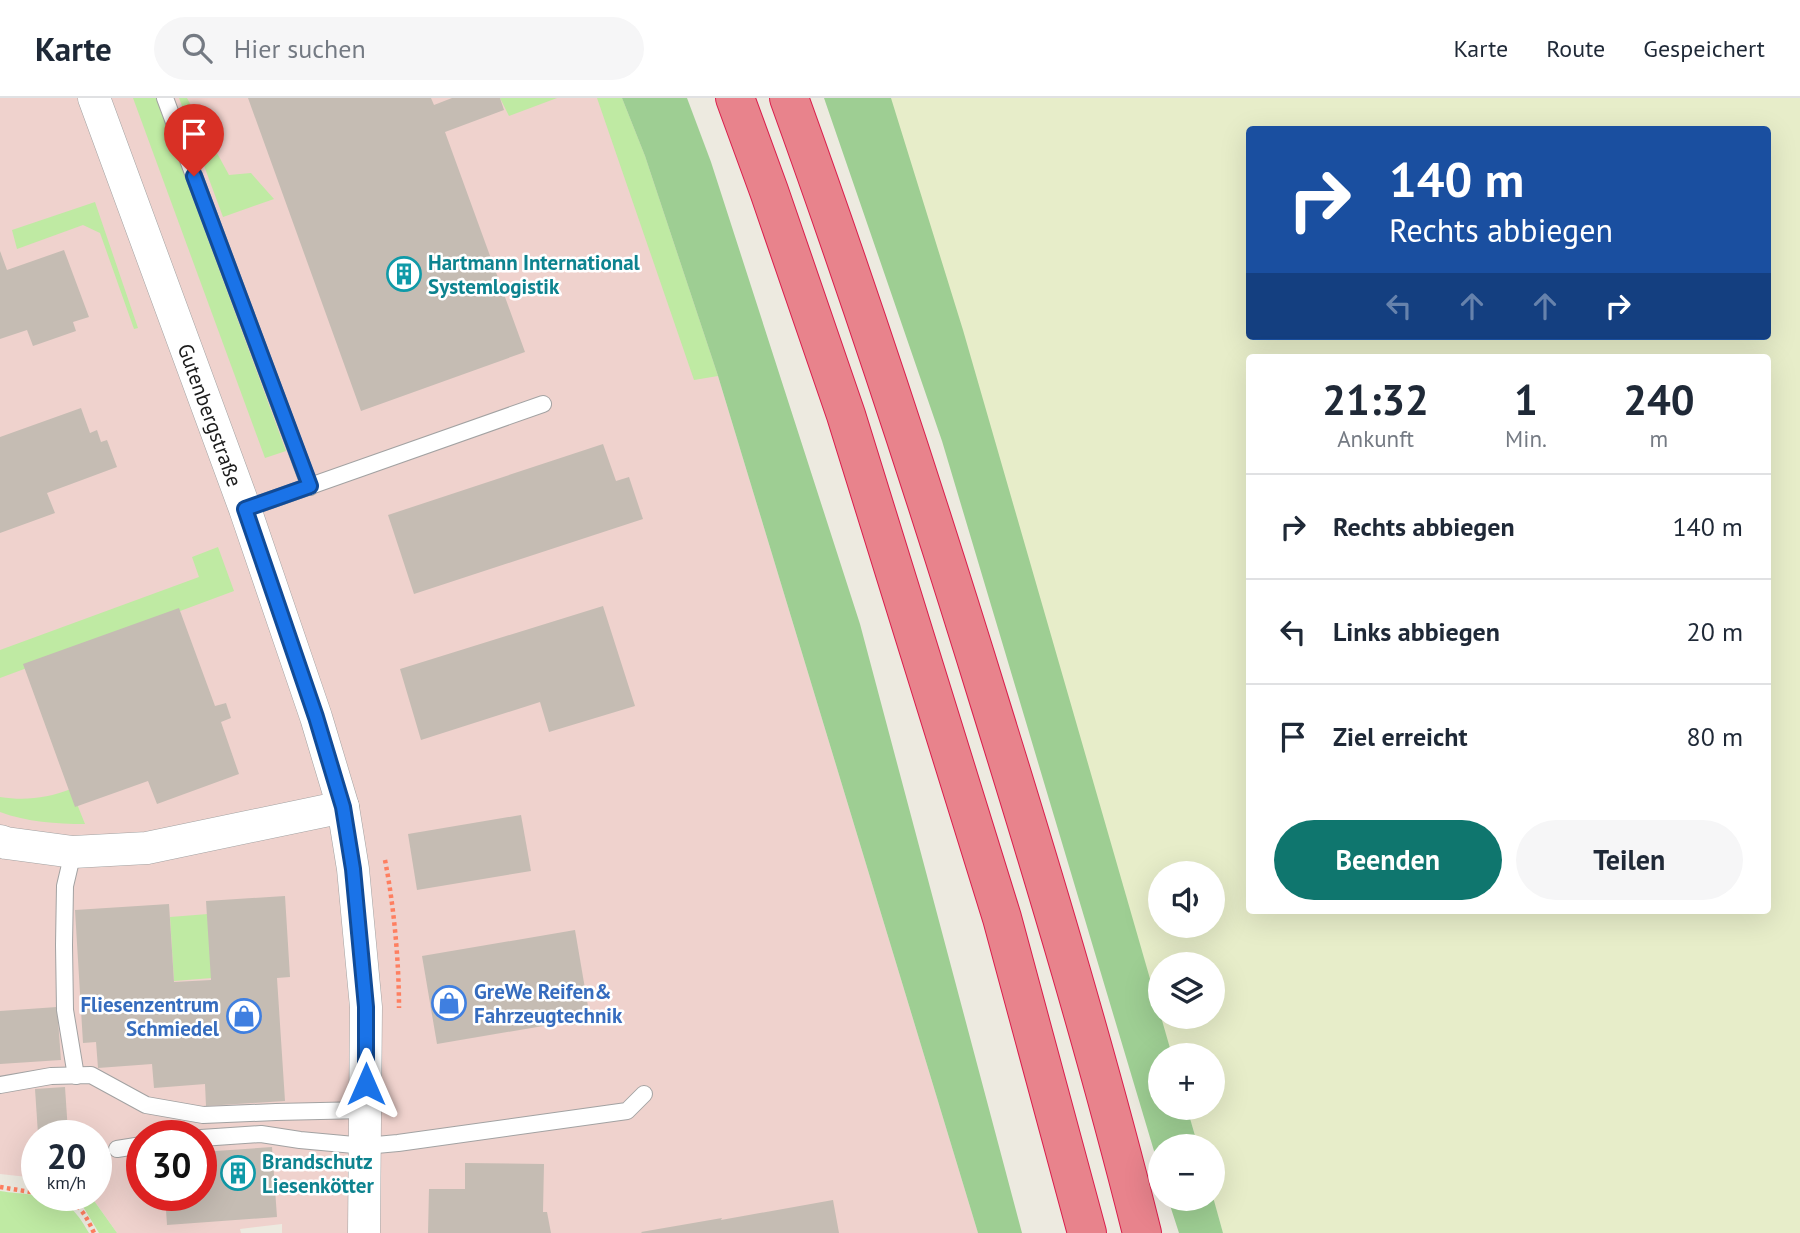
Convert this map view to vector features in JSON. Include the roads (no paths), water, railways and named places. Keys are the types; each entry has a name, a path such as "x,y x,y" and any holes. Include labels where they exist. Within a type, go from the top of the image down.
{"highway":[{"path":"735,98 846,415 998,905 1087,1233"},
{"path":"789,98 891,390 967,628 1051,901 1142,1233"}],"street":[{"name":"Gutenbergstraße","path":"94,98 245,509 316,717 343,807 353,869 366,1007 364,1233"},
{"path":"0,841 73,852 147,848 343,807"}],"lane":[{"path":"165,98 310,486"},
{"path":"245,509 543,404"},
{"path":"73,852 65,886 65,1010 76,1076"},
{"path":"0,1085 51,1076 91,1075 146,1105 203,1115 365,1110"},
{"path":"217,1137 261,1134 365,1146 398,1143 627,1111 645,1094"},
{"path":"117,1150 126,1148"}],"place":[{"name":"Hartmann International Systemlogistik","path":"404,274"},
{"name":"GreWe Reifen& Fahrzeugtechnik","path":"449,1003"},
{"name":"Fliesenzentrum Schmiedel","path":"244,1016"},
{"name":"Brandschutz Liesenkötter","path":"238,1173"}]}
